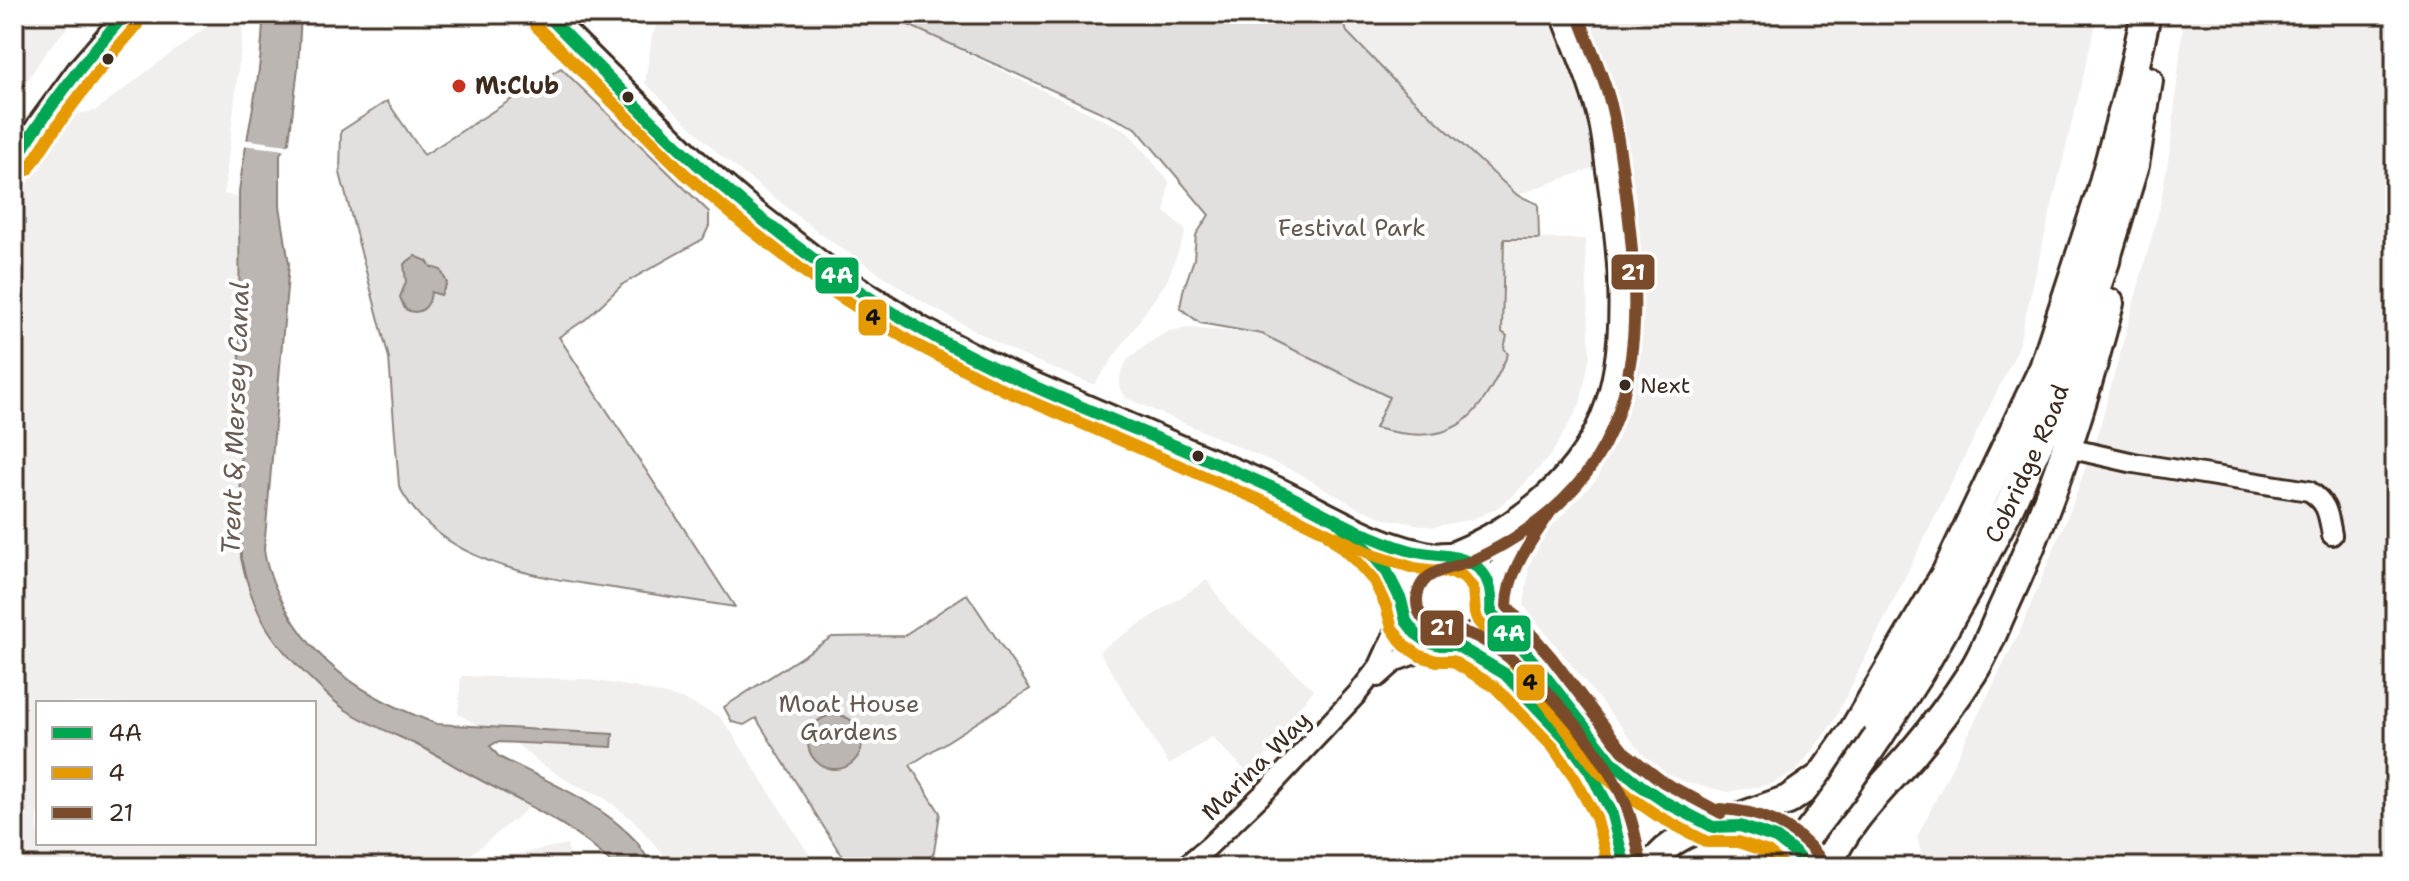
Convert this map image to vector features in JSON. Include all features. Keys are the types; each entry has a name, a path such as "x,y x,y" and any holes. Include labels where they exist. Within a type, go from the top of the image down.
{"highway":[{"path":"2147,14 2153,49"},
{"path":"1716,826 1788,800 1821,777 1853,732 1947,572 2044,368 2101,193 2147,14"},
{"name":"Cobridge Road","path":"1783,867 1842,790 1918,674 1969,585 2051,415 2134,165 2153,49 2163,14"},
{"path":"1827,867 1844,834 1913,753 1974,671 2019,574 2068,448 2115,279 2134,165"}],"main road":[{"path":"546,14 695,162 752,211 828,270 920,329 1010,375 1311,505 1342,524 1395,546 1463,558 1477,566 1483,572 1491,602 1612,762 1654,795 1716,826"},
{"path":"1342,524 1387,572 1415,633 1426,641 1448,645 1505,674 1565,737 1589,770 1611,811 1625,867"},
{"path":"1402,606 1406,580 1414,568 1440,555"},
{"path":"1448,645 1471,639 1483,627 1491,602"},
{"path":"1649,867 1666,848 1682,837 1716,826 1740,826 1776,838 1794,852 1806,867"}],"street":[{"path":"14,162 78,68 125,14"},
{"path":"1491,602 1507,549 1539,501 1582,451 1600,418 1610,386 1618,314 1613,222 1593,99 1561,14"},
{"path":"2068,448 2134,463 2309,491 2321,499 2332,535"},
{"path":"1440,555 1465,547 1539,501"},
{"name":"Marina Way","path":"1184,867 1271,786 1357,694 1379,666 1402,606"},
{"name":"Marina Way","path":"1357,694 1396,661 1448,645"}],"shaded area":[{"path":"14,14 79,14 47,51 14,100"},
{"path":"223,14 243,14 224,194 240,198 241,558 245,576 252,600 269,635 291,661 331,698 383,730 422,747 531,806 455,867 14,867 14,205 70,115 95,111"},
{"path":"263,14 301,14 289,142 280,154 280,206 289,264 264,549 276,588 296,624 328,663 367,691 412,714 437,724 613,734 612,747 497,742 490,746 499,757 571,793 606,815 636,841 653,867 615,867 582,838 547,815 346,710 286,654 258,612 241,558 239,192 257,81"},
{"path":"665,14 884,14 1127,131 1169,181 1165,212 1186,231 1167,281 1094,385 1012,351 921,301 823,236 721,156 645,83 652,36"},
{"path":"1341,14 2098,14 2017,351 1833,723 1796,772 1771,784 1728,792 1688,783 1666,773 1643,754 1524,606 1529,565 1547,531 1597,479 1626,415 1640,356 1632,224 1624,157 1517,195 1418,113 1347,32"},
{"path":"2184,14 2395,14 2395,867 1925,867 1917,837 2019,633 2073,503 2101,423 2160,206 2171,143"},
{"path":"1504,238 1585,239 1590,356 1580,405 1551,455 1514,495 1494,510 1473,519 1433,527 1386,519 1356,507 1298,473 1126,398 1120,387 1120,376 1127,360 1169,331 1187,328 1262,334 1390,397 1375,428 1425,436 1446,431 1464,421 1504,348 1507,336 1502,333"},
{"path":"415,256 441,270 447,283 441,295 431,292 426,306 415,312 405,309 400,297 406,282 404,264"},
{"path":"1207,580 1229,612 1314,690 1297,709 1303,717 1249,774 1212,737 1169,765 1099,651"},
{"path":"461,676 584,679 685,700 719,716 817,867 670,867 633,820 600,795 571,783 541,764 514,742 611,747 612,734 481,727 458,714"},
{"path":"835,715 854,723 862,742 854,761 835,769 816,761 808,742 816,723"},
{"path":"567,844 572,867 480,867 492,859"}],"green space":[{"name":"Festival Park","path":"884,14 1341,14 1347,32 1402,89 1517,195 1538,204 1539,239 1504,239 1502,332 1507,336 1504,348 1508,354 1497,378 1473,413 1443,432 1424,435 1375,428 1389,397 1262,334 1200,323 1180,308 1194,259 1196,235 1209,215 1136,128"},
{"path":"561,68 709,212 709,226 703,239 623,284 586,319 559,337 735,607 557,579 494,563 466,551 439,534 417,513 399,486 389,358 340,173 341,131 387,101 424,155"},
{"name":"Moat House Gardens","path":"967,594 1030,689 910,765 940,813 934,852 925,867 854,867 838,850 756,718 744,725 732,722 724,707 832,637 903,636"}],"pier":[{"path":"242,139 288,145 288,150 241,145"}],"transit line":[{"name":"4A","path":"14,162 66,86 125,14"},
{"name":"4A","path":"546,14 658,127 749,208 831,272 919,328 1022,381 1266,485 1377,539 1417,552 1462,559 1478,568 1490,588 1491,612 1612,762 1665,802 1713,827 1740,826 1776,838 1794,852 1806,867"},
{"name":"21","path":"1578,14 1611,105 1630,224 1633,336 1629,373 1620,408 1606,442 1586,474 1562,501 1504,544 1472,561 1432,575 1421,585 1417,599 1418,610 1430,624 1477,637 1498,650 1562,708 1613,778 1632,824 1641,864"},
{"name":"4","path":"28,170 80,95 137,25"},
{"name":"4","path":"535,25 684,173 742,223 819,283 911,342 1004,390 1264,502 1373,555 1414,568 1462,576 1473,588 1478,621 1526,677 1599,772 1658,816 1707,842 1738,842 1768,852 1786,867"},
{"name":"21","path":"1551,511 1516,568 1507,606 1551,657 1623,751 1663,782 1721,813"},
{"name":"4A","path":"1338,522 1387,572 1401,600 1406,621 1415,633 1426,641 1456,645 1505,674 1565,737 1589,770 1611,811 1625,867"},
{"name":"4","path":"1327,534 1374,581 1392,628 1404,645 1420,656 1452,661 1495,687 1553,747 1596,817 1609,867"},
{"name":"21","path":"1720,809 1749,813 1775,822 1798,836 1819,857"}],"place":[{"name":"M:Club","path":"459,86"},
{"name":"Next","path":"1625,385"}],"water label":[{"name":"Trent & Mersey Canal","path":"235,418"}]}
